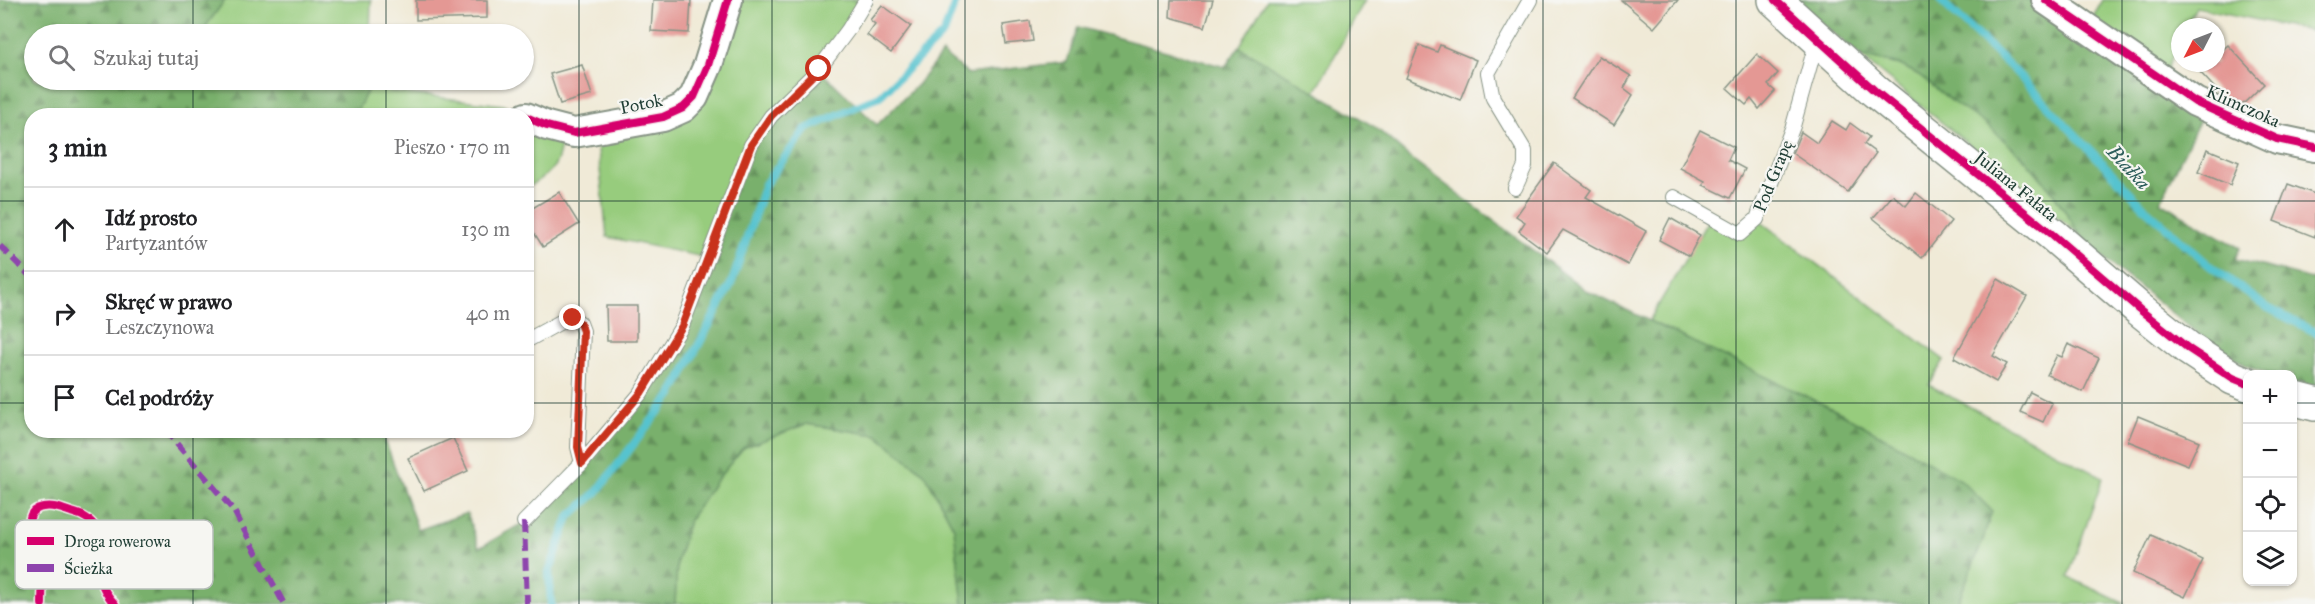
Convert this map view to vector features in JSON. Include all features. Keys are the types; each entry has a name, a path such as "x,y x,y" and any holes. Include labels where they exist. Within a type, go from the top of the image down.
{"street":[{"name":"Potok","path":"534,120 547,126 574,133 663,117 683,108 694,97 708,65 728,0"},
{"name":"Juliana Fałata","path":"1774,0 1875,91 2053,235 2189,350 2243,382"},
{"name":"Klimczoka","path":"2046,0 2195,102 2277,139 2315,147"},
{"path":"2297,399 2315,404"}],"lane":[{"path":"525,522 582,463 641,393 682,326 751,145 771,116 819,69 848,30 866,0"},
{"path":"1515,188 1525,166 1525,151 1493,98 1488,74 1530,0"},
{"name":"Pod Grapę","path":"1674,197 1740,234 1756,219 1793,126 1817,40"},
{"path":"534,337 566,319 573,318 580,323 583,331 578,447 582,463"}],"green space":[{"path":"0,0 225,0 207,24 24,24 24,90 368,90 358,108 24,108 24,438 384,438 418,530 467,513 479,548 525,522 641,393 682,326 751,145 819,69 877,125 918,84 942,53 968,74 1067,62 1078,27 1225,67 1239,47 1375,127 1413,160 1587,291 1841,413 1961,480 1992,511 1957,604 963,604 954,528 925,474 877,435 806,424 743,448 715,482 689,520 677,561 675,604 0,604"},
{"path":"225,0 371,0 370,24 207,24"},
{"path":"728,0 866,0 708,258 607,237 596,130 683,108"},
{"path":"1267,0 1365,0 1315,92 1239,47"},
{"path":"1795,0 2046,0 2206,107 2160,202 2240,248 2235,259 2315,280 2315,388 2297,384 2297,370 2258,370 2247,366 2202,337 2113,266 2081,236 2052,191 2024,158 1987,125 1954,103 1919,75 1900,65 1860,56"},
{"path":"2103,0 2315,0 2311,31 2196,7 2190,18 2171,18 2171,60 2162,79 2087,27"},
{"path":"1860,56 1900,65 1919,75 1954,103 1987,125 2024,158 2052,191 2081,236"},
{"path":"368,90 377,90 504,105 509,108 358,108"},
{"path":"534,120 563,130 558,159 545,176 534,183"},
{"path":"1710,217 1740,234 1757,219 1944,360 1929,385 2103,478 2068,577 2125,604 1957,604 1983,540 1841,413 1649,321"},
{"path":"806,424 877,435 925,474 954,528 963,604 675,604 677,561 689,520 715,482 743,448"}],"building":[{"path":"416,0 487,0 487,18 416,20"},
{"path":"653,0 691,0 689,33 651,31"},
{"path":"1171,0 1213,0 1205,27 1170,17"},
{"path":"1621,0 1678,0 1654,28"},
{"path":"882,5 911,26 891,53 867,35 875,24 870,20"},
{"path":"1030,21 1033,41 1006,44 1003,25"},
{"path":"1419,45 1437,52 1440,45 1476,60 1460,100 1406,78"},
{"path":"2228,45 2264,84 2242,105 2222,96 2200,72 2225,72 2225,48"},
{"path":"1757,54 1778,73 1768,85 1775,91 1759,109 1751,99 1746,105 1727,88"},
{"path":"1599,56 1631,76 1624,88 1633,95 1614,125 1572,98"},
{"path":"582,65 592,95 560,104 550,74"},
{"path":"1832,121 1846,130 1850,123 1869,137 1864,144 1876,153 1848,192 1792,153 1801,132 1817,143"},
{"path":"1700,130 1734,147 1728,160 1745,169 1730,198 1703,185 1705,181 1680,168"},
{"path":"2207,149 2239,162 2230,185 2198,172"},
{"path":"1554,163 1591,190 1586,197 1646,231 1628,265 1563,230 1547,252 1519,231 1525,222 1516,216"},
{"path":"2288,184 2315,194 2315,237 2274,221"},
{"path":"559,192 579,224 543,247 534,233 534,207"},
{"path":"1916,193 1951,221 1922,258 1873,218 1893,195 1906,206"},
{"path":"1670,218 1700,235 1689,256 1659,240"},
{"path":"1998,279 2027,296 1993,356 2007,364 1996,382 1954,358"},
{"path":"606,306 637,306 637,341 607,341"},
{"path":"2068,344 2099,358 2083,392 2047,375 2057,355 2062,357"},
{"path":"2030,392 2052,403 2043,422 2020,412"},
{"path":"2138,416 2199,441 2188,465 2128,441"},
{"path":"453,438 468,471 424,491 408,458"},
{"path":"2151,535 2203,560 2185,597 2133,573"}],"waterway":[{"path":"551,604 549,572 569,517 596,493 673,393 732,282 765,184 806,129 880,96 944,33 956,0"},
{"name":"Białka","path":"1940,0 2012,68 2147,210 2210,266 2268,308 2315,332"}],"marked path":[{"path":"0,246 24,270"},
{"path":"172,438 234,511 284,604"},
{"path":"524,522 527,604"}],"cycle path":[{"path":"534,120 574,133 663,117 683,108 694,97 708,65 728,0"},
{"path":"1775,0 1875,91 2053,235 2139,309 2189,349 2233,378 2243,382"},
{"path":"2046,0 2195,102 2277,139 2315,147"},
{"path":"30,520 34,511 43,507 61,509 88,520"},
{"path":"42,589 42,604"},
{"path":"104,589 115,604"}],"route":[{"path":"573,318 580,323 583,331 578,447 582,463 641,393 682,326 751,145 771,116 819,69"}]}
